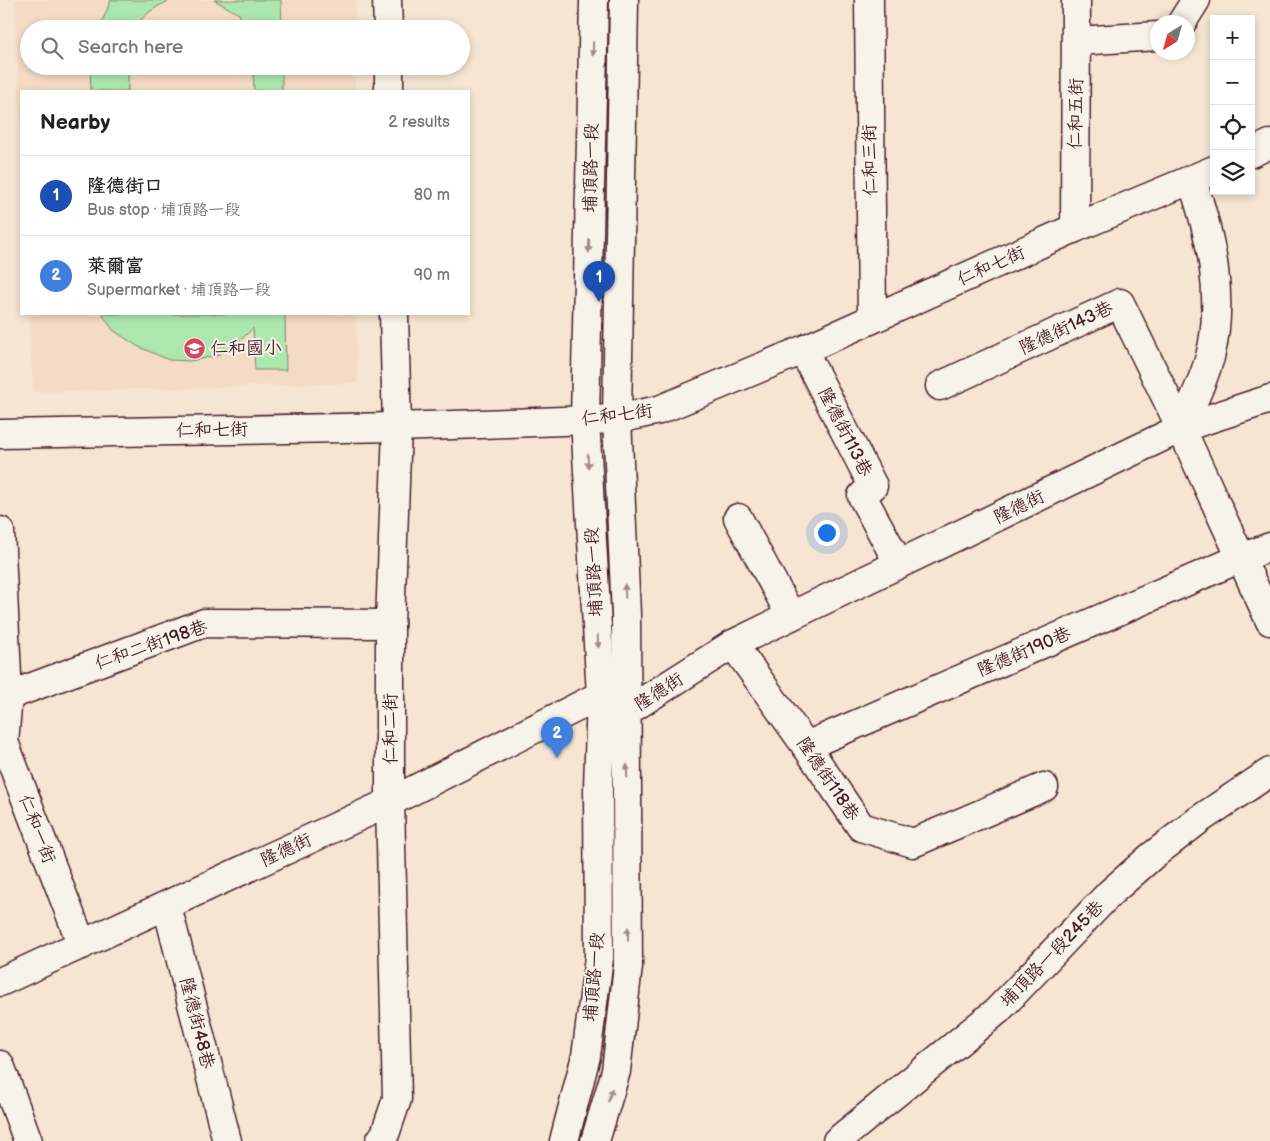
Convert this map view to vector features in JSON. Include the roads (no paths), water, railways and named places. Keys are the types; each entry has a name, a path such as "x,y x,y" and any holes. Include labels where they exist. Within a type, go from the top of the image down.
{"street":[{"path":"388,0 388,20"},
{"name":"埔頂路一段","path":"564,1141 586,1056 599,958 598,788 601,695 585,420 594,0"},
{"name":"埔頂路一段","path":"595,1141 616,1071 628,966 626,614 617,419 624,0"},
{"name":"仁和三街","path":"869,0 872,319"},
{"name":"仁和五街","path":"1075,228 1076,0"},
{"path":"1186,15 1196,0"},
{"path":"1077,41 1150,36"},
{"path":"389,75 389,90"},
{"path":"1255,151 1270,144"},
{"path":"1203,175 1205,219 1214,266 1217,314 1210,357 1181,428 1270,622"},
{"name":"仁和七街","path":"0,434 396,427 617,419 659,410 803,350 1075,228 1203,175"},
{"name":"隆德街143巷","path":"940,386 1120,303 1181,428"},
{"name":"仁和二街","path":"380,1141 385,1134 397,1099 390,802 390,624 396,427 394,315"},
{"name":"隆德街113巷","path":"803,350 872,486 862,496 899,564"},
{"name":"隆德街","path":"0,982 390,802 601,695 626,712 733,644 1181,428 1270,399"},
{"path":"738,518 791,616"},
{"name":"仁和一街","path":"0,531 8,696 4,742 82,945"},
{"name":"隆德街190巷","path":"806,746 1270,547"},
{"name":"仁和二街198巷","path":"8,696 204,623 390,624"},
{"name":"隆德街118巷","path":"733,644 861,827 913,844 1044,787"},
{"name":"埔頂路一段245巷","path":"837,1141 997,1011 1110,894 1152,856 1200,819 1270,772"},
{"name":"隆德街48巷","path":"167,906 227,1141"},
{"path":"0,1066 28,1141"}],"place":[{"name":"隆德街口","path":"599,302"},
{"name":"仁和國小","path":"194,348"},
{"name":"萊爾富","path":"557,758"}]}
